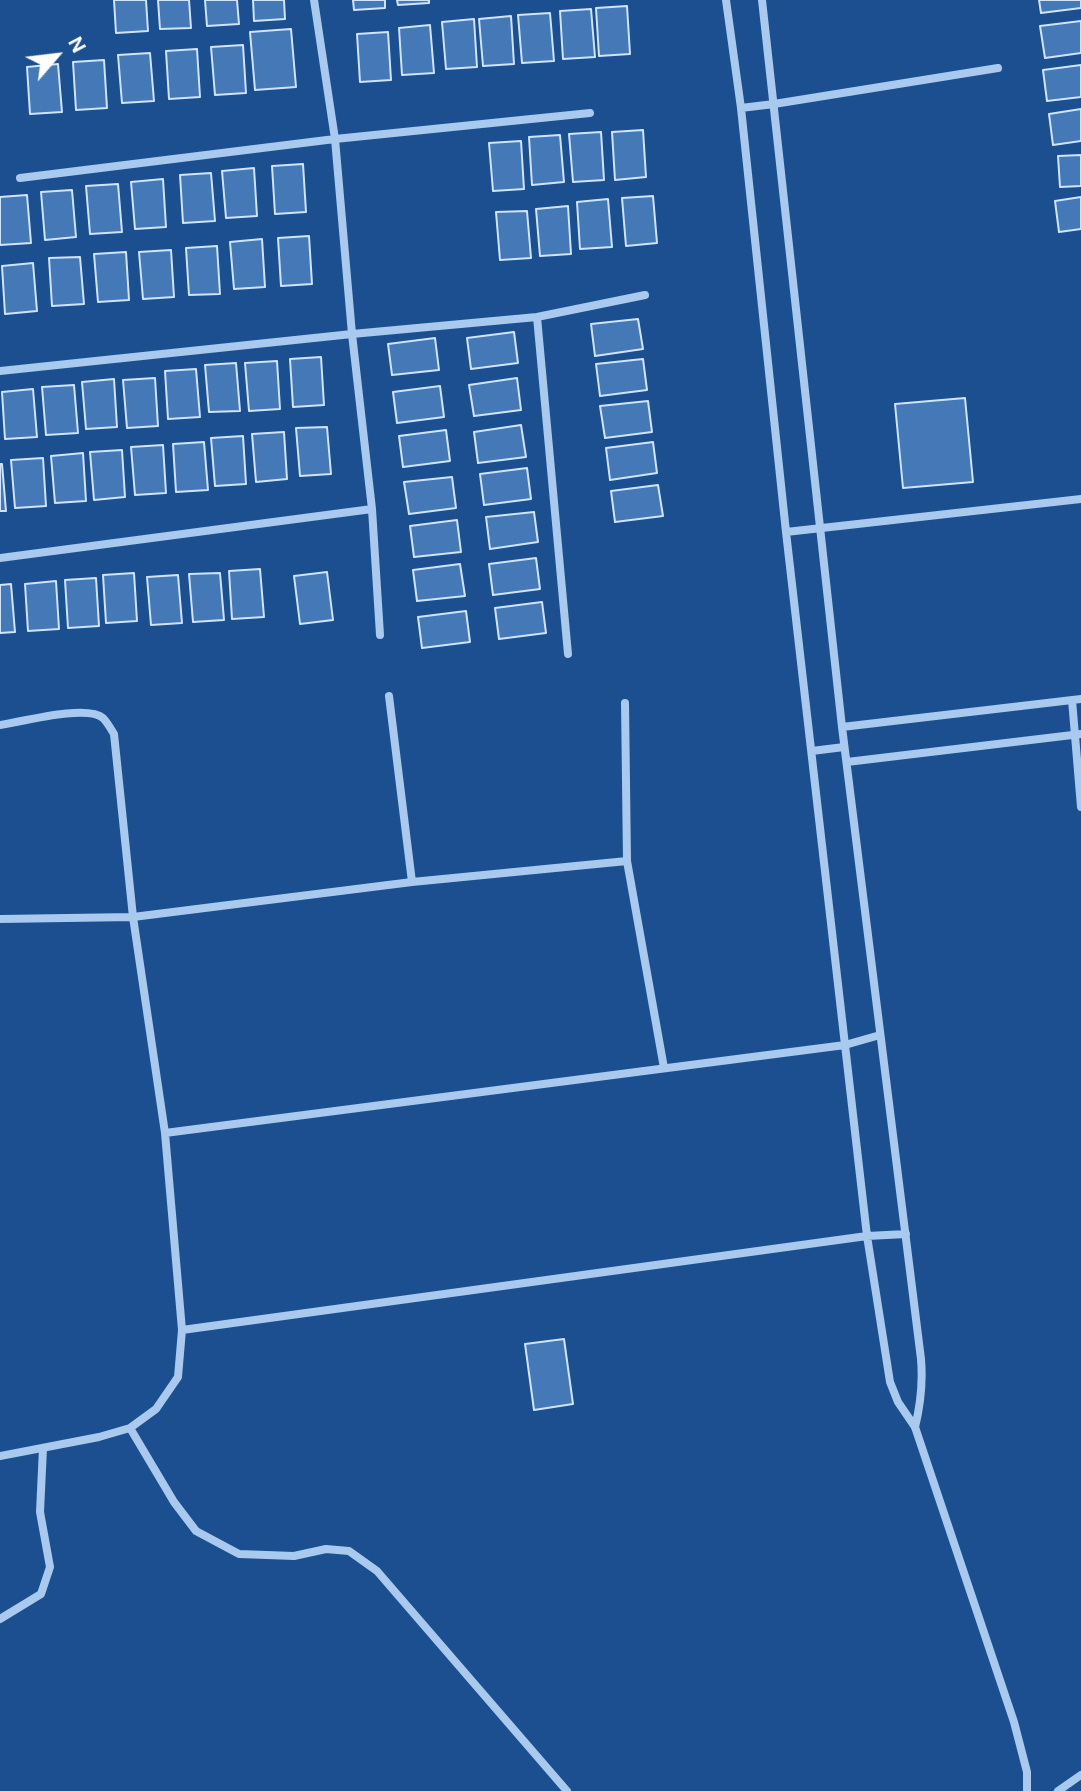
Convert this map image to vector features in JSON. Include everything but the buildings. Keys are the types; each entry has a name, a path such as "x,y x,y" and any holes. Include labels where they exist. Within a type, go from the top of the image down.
{"street":[{"path":"314,0 335,139 352,334 372,509 380,635"},
{"path":"726,0 741,108 867,1236 890,1382 898,1402 915,1427 1014,1722 1027,1772 1027,1791"},
{"path":"762,0 844,747 923,1383 915,1427"},
{"path":"741,108 998,68"},
{"path":"20,178 335,139 590,113"},
{"path":"0,371 537,317 645,295"},
{"path":"537,317 568,654"},
{"path":"786,532 1081,499"},
{"path":"0,558 372,509"},
{"path":"389,696 412,882"},
{"path":"842,727 1076,699 1081,807"},
{"path":"625,703 627,861 664,1068"},
{"path":"0,725 74,712 92,712 102,717 114,734 133,917 165,1133 182,1330 178,1377 156,1409 130,1428 0,1456"},
{"path":"847,762 1078,735"},
{"path":"812,751 844,747"},
{"path":"0,919 133,917 412,882 627,861"},
{"path":"165,1133 845,1045 880,1035"},
{"path":"182,1330 867,1236 906,1234"},
{"path":"130,1428 174,1502 196,1531 239,1554 294,1556 326,1549 349,1551 377,1571 567,1791"},
{"path":"0,1619 41,1594 50,1567 40,1512 43,1448"},
{"path":"1058,1791 1081,1775"}]}
